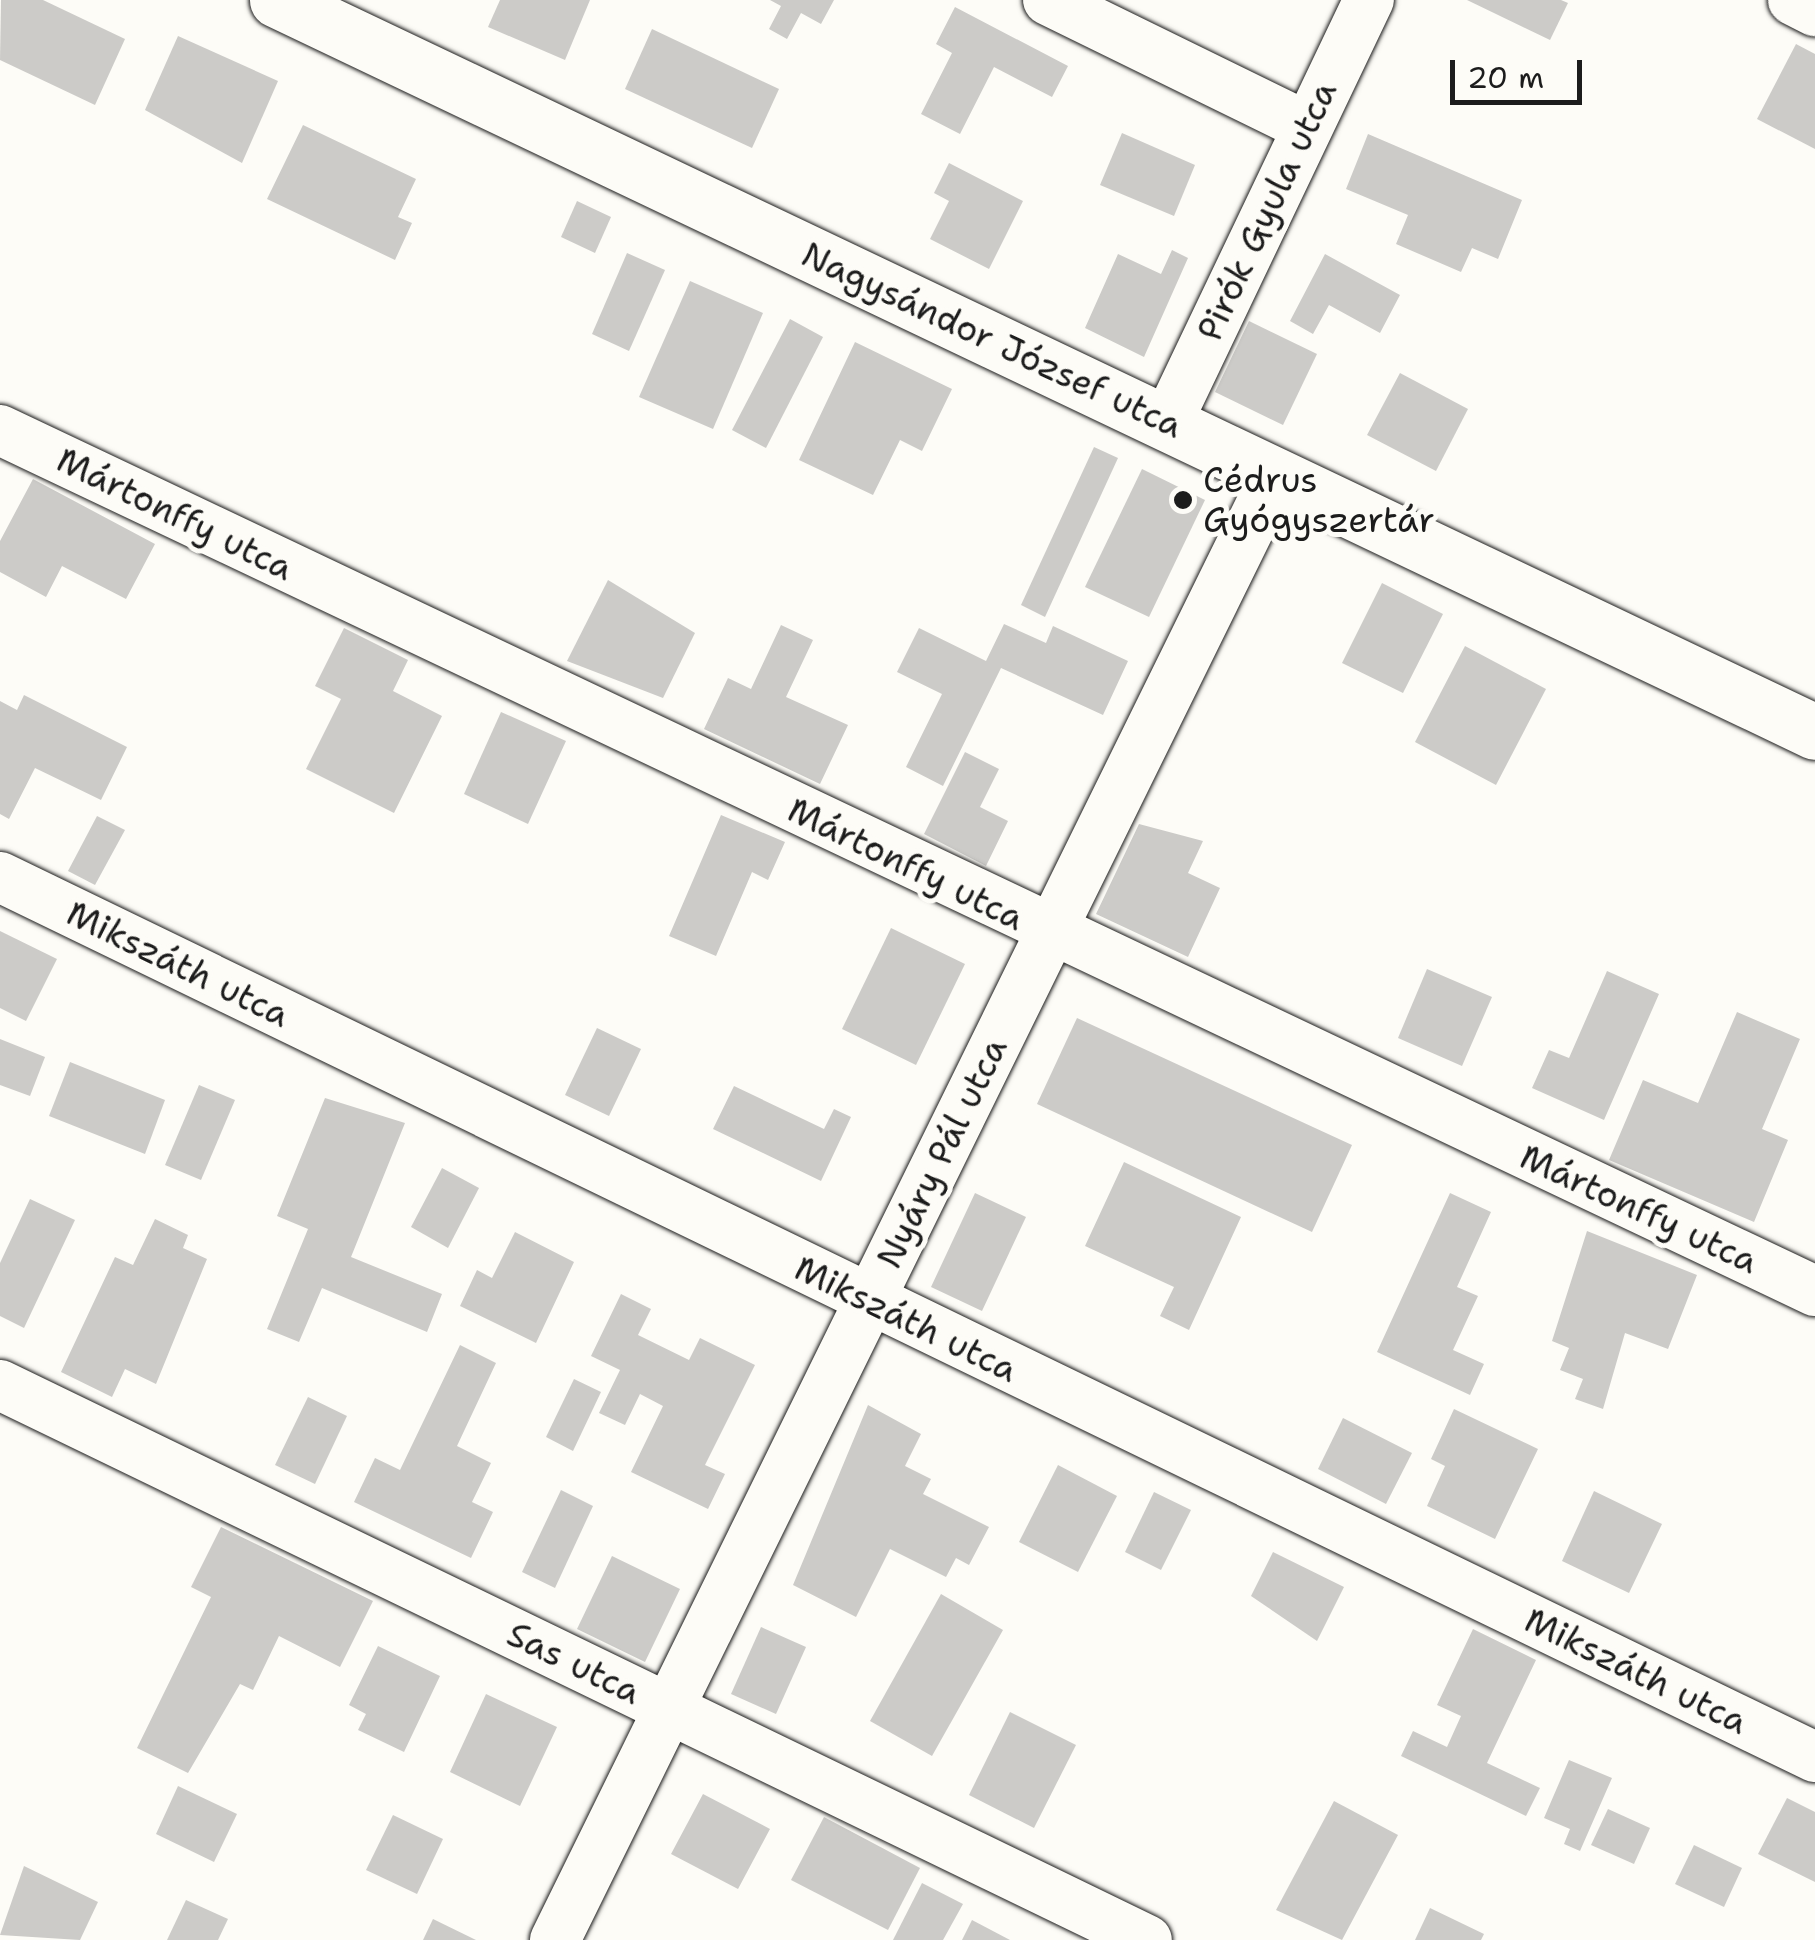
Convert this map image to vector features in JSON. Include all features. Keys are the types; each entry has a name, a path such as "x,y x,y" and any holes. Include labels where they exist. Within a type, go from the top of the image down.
{"street":[{"name":"Nagysándor József utca","path":"277,0 1815,732"},
{"path":"1048,0 1305,126"},
{"name":"Pirók Gyula utca","path":"1167,423 1305,126 1369,0"},
{"path":"1792,0 1815,11"},
{"name":"Mártonffy utca","path":"0,430 1048,932 1815,1292"},
{"name":"Nyáry Pál utca","path":"556,1940 666,1708 870,1303 1048,932 1276,474"},
{"name":"Mikszáth utca","path":"0,877 870,1303 1815,1756"},
{"name":"Sas utca","path":"0,1385 1148,1940"}],"building":[{"path":"1,0 43,0 125,39 95,105 0,60"},
{"path":"500,0 590,0 565,60 488,27"},
{"path":"770,0 834,0 821,24 801,13 787,39 769,29 781,6"},
{"path":"1467,0 1561,0 1568,3 1550,40"},
{"path":"955,7 1068,66 1052,97 994,67 960,134 921,114 952,53 936,44"},
{"path":"652,29 779,89 752,148 625,89"},
{"path":"178,36 278,81 242,163 145,110"},
{"path":"1796,44 1815,54 1815,149 1757,119"},
{"path":"303,125 416,179 398,217 412,223 395,260 267,199"},
{"path":"1122,133 1195,165 1174,216 1100,185"},
{"path":"1368,134 1522,200 1498,259 1472,248 1461,272 1396,244 1408,215 1346,189"},
{"path":"949,163 1023,201 989,269 930,239 949,201 934,193"},
{"path":"577,201 611,217 595,253 561,237"},
{"path":"1172,250 1188,258 1144,357 1085,328 1118,254 1161,274"},
{"path":"627,253 665,270 629,351 592,334"},
{"path":"1325,254 1400,295 1380,333 1329,305 1313,334 1290,321"},
{"path":"690,281 763,313 713,429 639,397"},
{"path":"790,319 823,337 766,448 732,430"},
{"path":"1249,321 1317,354 1283,425 1215,392"},
{"path":"855,342 952,389 922,451 900,440 873,495 799,460"},
{"path":"1400,373 1468,409 1436,471 1367,435"},
{"path":"1094,447 1118,458 1045,617 1021,605"},
{"path":"1142,469 1205,500 1149,617 1085,587"},
{"path":"33,479 155,544 126,599 62,566 46,597 0,572 0,541"},
{"path":"608,580 695,633 663,698 567,661"},
{"path":"1382,583 1443,614 1403,693 1342,663"},
{"path":"1004,624 1046,643 1053,626 1128,661 1103,715 1001,668 943,786 906,767 942,694 897,672 919,628 986,661"},
{"path":"781,625 813,640 786,697 848,725 820,784 704,729 728,678 751,689"},
{"path":"344,628 408,660 393,691 442,716 394,813 306,769 341,699 315,686"},
{"path":"1465,646 1546,689 1496,785 1415,742"},
{"path":"24,695 127,747 101,800 35,768 9,819 0,814 0,701 17,710"},
{"path":"501,712 566,741 528,824 464,794"},
{"path":"965,752 999,769 980,807 1008,821 986,866 924,834"},
{"path":"721,815 785,842 768,880 752,872 716,956 669,936"},
{"path":"97,816 125,830 95,885 68,871"},
{"path":"1139,824 1203,841 1188,873 1220,888 1188,957 1096,914"},
{"path":"891,928 965,964 916,1065 842,1029"},
{"path":"0,931 57,959 26,1021 0,1008"},
{"path":"1427,969 1492,997 1462,1066 1398,1038"},
{"path":"1607,971 1659,994 1604,1120 1532,1088 1549,1050 1569,1058"},
{"path":"1737,1012 1800,1039 1762,1129 1788,1140 1754,1222 1609,1160 1643,1080 1698,1103"},
{"path":"1077,1018 1352,1145 1312,1232 1037,1104"},
{"path":"597,1028 641,1049 609,1116 565,1095"},
{"path":"0,1039 45,1057 30,1096 0,1085"},
{"path":"70,1062 165,1100 145,1154 49,1116"},
{"path":"199,1085 235,1100 201,1180 165,1165"},
{"path":"734,1086 824,1129 834,1109 851,1117 821,1181 713,1129"},
{"path":"325,1098 405,1123 351,1257 442,1294 427,1332 322,1288 299,1342 267,1329 308,1229 277,1216"},
{"path":"1124,1162 1241,1217 1189,1330 1160,1316 1174,1287 1085,1246"},
{"path":"442,1168 479,1188 448,1248 411,1227"},
{"path":"975,1193 1026,1217 982,1311 931,1287"},
{"path":"1450,1193 1491,1212 1457,1287 1478,1296 1453,1350 1484,1364 1470,1395 1377,1352"},
{"path":"30,1199 75,1220 24,1328 0,1316 0,1263"},
{"path":"155,1219 188,1235 183,1248 207,1259 156,1384 125,1369 112,1397 61,1372 115,1257 133,1265"},
{"path":"1587,1231 1697,1275 1668,1349 1625,1333 1603,1409 1575,1399 1583,1379 1560,1370 1569,1348 1552,1341"},
{"path":"515,1232 574,1262 536,1343 460,1306 477,1270 492,1278"},
{"path":"621,1294 651,1309 638,1335 689,1360 700,1338 755,1365 705,1465 725,1474 708,1509 631,1472 663,1406 640,1394 625,1425 599,1413 620,1370 591,1356"},
{"path":"460,1345 496,1363 457,1446 491,1463 472,1502 493,1512 471,1558 354,1502 375,1458 400,1470"},
{"path":"574,1379 601,1392 573,1451 546,1437"},
{"path":"308,1397 347,1416 315,1484 275,1465"},
{"path":"868,1405 921,1434 905,1466 931,1479 923,1494 989,1527 969,1565 956,1558 946,1577 890,1549 856,1617 793,1585"},
{"path":"1454,1409 1538,1449 1495,1539 1427,1506 1445,1466 1431,1459"},
{"path":"1343,1418 1412,1453 1386,1504 1318,1469"},
{"path":"1058,1465 1117,1496 1078,1572 1019,1542"},
{"path":"561,1490 593,1506 555,1588 522,1572"},
{"path":"1594,1491 1662,1524 1629,1593 1562,1561"},
{"path":"1154,1492 1191,1510 1161,1570 1125,1552"},
{"path":"221,1527 373,1601 340,1667 279,1636 253,1690 240,1684 188,1773 137,1748 211,1597 191,1587"},
{"path":"1273,1552 1344,1587 1317,1641 1251,1596"},
{"path":"612,1556 680,1589 645,1662 577,1629"},
{"path":"941,1594 1003,1630 932,1756 870,1721"},
{"path":"761,1627 806,1647 776,1714 731,1694"},
{"path":"1473,1629 1536,1660 1487,1763 1540,1788 1526,1816 1401,1756 1413,1731 1447,1747 1461,1716 1437,1705"},
{"path":"378,1646 440,1676 404,1752 358,1730 366,1714 349,1705"},
{"path":"486,1694 557,1727 520,1806 450,1772"},
{"path":"1010,1712 1076,1745 1034,1828 969,1795"},
{"path":"1569,1760 1612,1778 1580,1851 1564,1844 1570,1829 1544,1818"},
{"path":"178,1786 237,1814 214,1862 156,1834"},
{"path":"703,1794 770,1829 738,1889 671,1854"},
{"path":"1787,1798 1815,1812 1815,1882 1758,1854"},
{"path":"1334,1801 1398,1835 1342,1940 1276,1910"},
{"path":"1608,1809 1650,1828 1634,1864 1591,1845"},
{"path":"393,1815 443,1839 417,1894 366,1870"},
{"path":"824,1817 920,1868 888,1930 791,1880"},
{"path":"1694,1845 1742,1868 1724,1907 1675,1884"},
{"path":"24,1866 98,1902 80,1940 0,1935"},
{"path":"922,1883 963,1904 943,1940 893,1940"},
{"path":"186,1900 228,1919 218,1940 167,1940"},
{"path":"1430,1908 1484,1934 1481,1940 1415,1940"},
{"path":"433,1919 476,1940 423,1940"},
{"path":"972,1920 1010,1940 962,1940"}],"place":[{"name":"Cédrus Gyógyszertár","path":"1183,500"}]}
